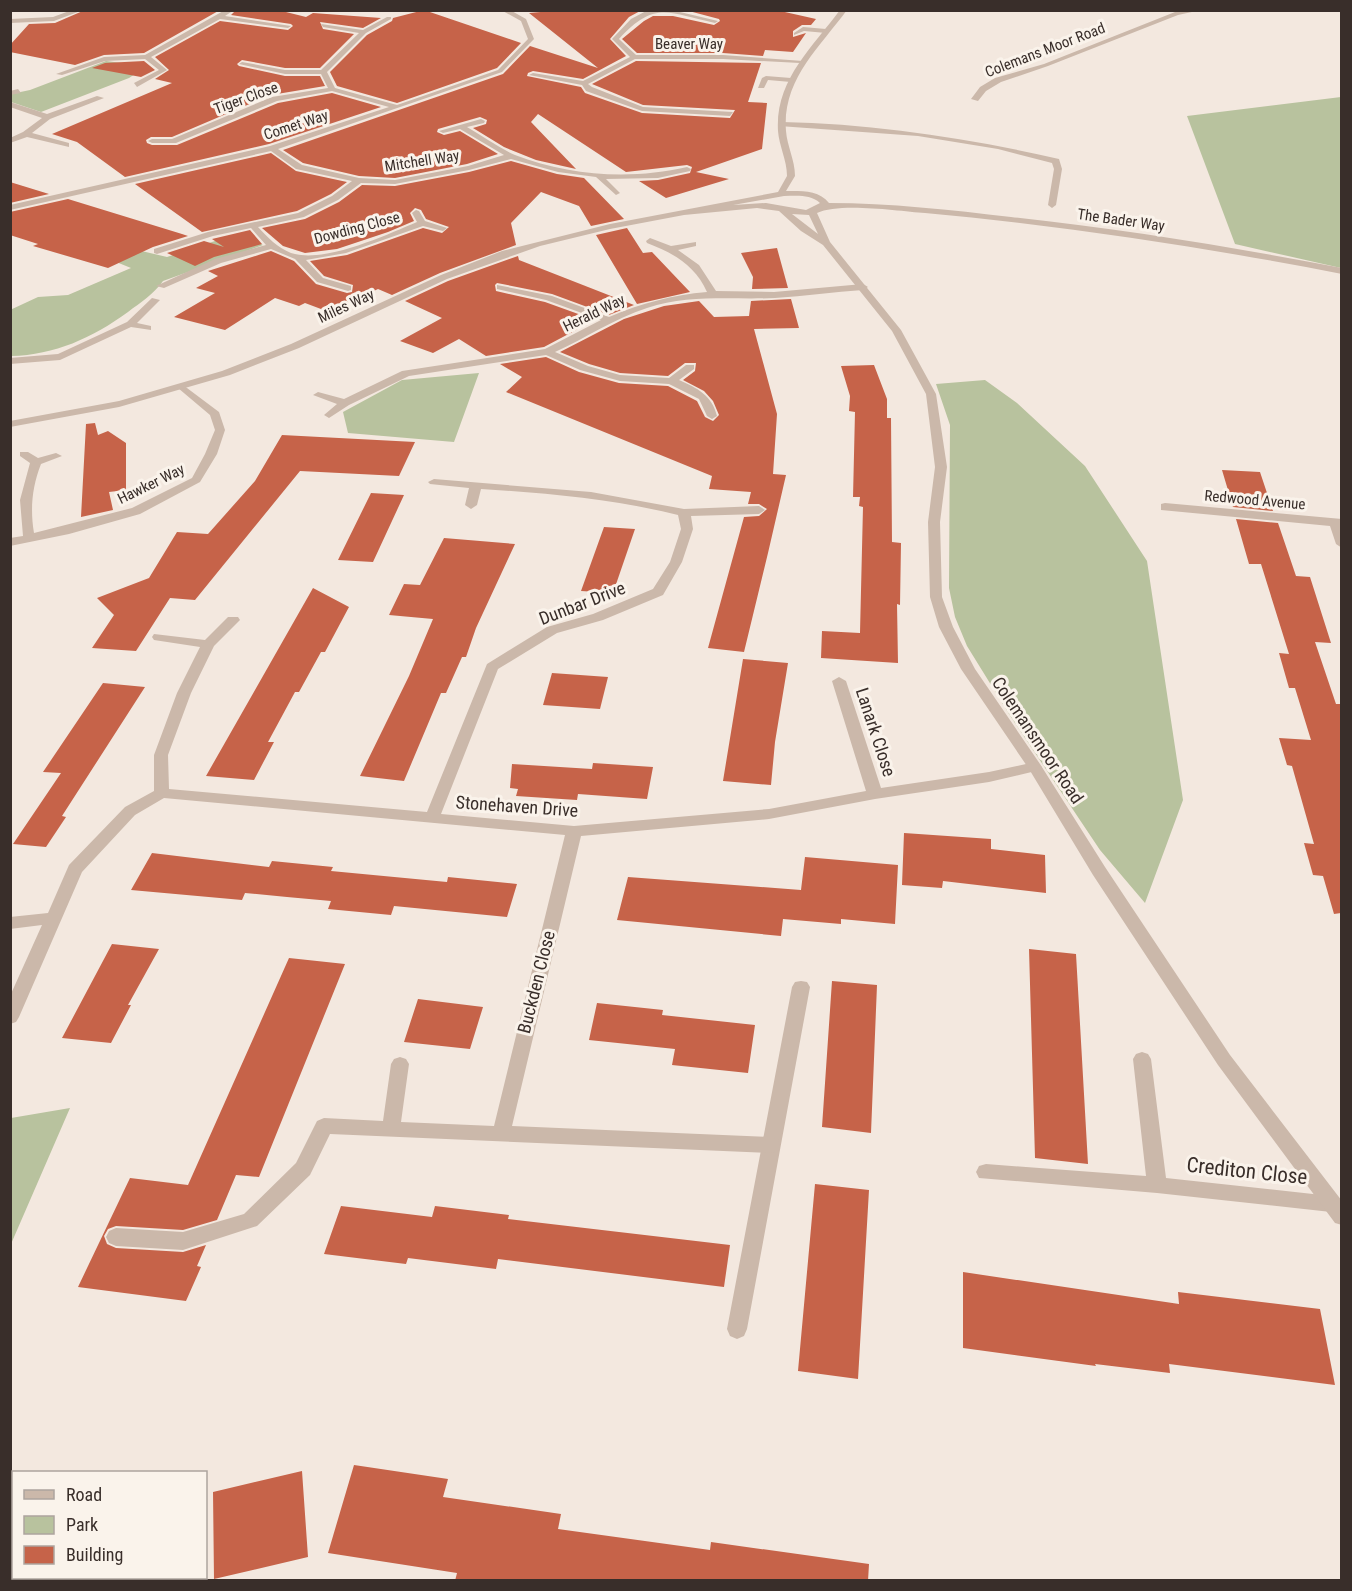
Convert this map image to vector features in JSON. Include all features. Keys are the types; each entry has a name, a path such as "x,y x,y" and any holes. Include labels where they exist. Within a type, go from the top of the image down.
{"street":[{"path":"10,21 54,19 80,10"},
{"path":"60,74 104,59 147,57 231,10"},
{"name":"Comet Way","path":"10,208 272,148 500,71 531,39 524,20 504,10"},
{"path":"671,12 680,10"},
{"path":"781,193 791,176 782,124 791,80 800,61 844,10"},
{"name":"Colemans Moor Road","path":"975,99 982,89 998,80 1046,65 1177,14 1198,10"},
{"path":"634,57 615,39 633,20 650,11 671,12 715,21"},
{"path":"220,17 288,26"},
{"path":"332,89 323,72 364,32 389,18"},
{"path":"796,34 810,21"},
{"path":"323,25 364,32"},
{"path":"376,26 385,28"},
{"path":"803,28 826,31"},
{"path":"137,85 164,70 147,57"},
{"name":"Beaver Way","path":"584,83 634,57 723,57 800,61"},
{"name":"Tiger Close","path":"242,64 285,72 323,72"},
{"path":"770,70 764,82 791,80"},
{"path":"533,75 584,83 589,89 615,101 642,109 675,109 730,114"},
{"name":"Tiger Close","path":"152,141 172,141 275,99 332,89 394,106"},
{"path":"10,141 26,134 46,117 100,98"},
{"path":"10,104 46,117"},
{"name":"Mitchell Way","path":"443,131 481,121"},
{"path":"782,124 845,128 955,140 999,147 1056,161 1058,170 1052,205"},
{"name":"Mitchell Way","path":"461,126 511,156 558,170 611,177 658,176 687,169"},
{"path":"26,134 66,145"},
{"path":"170,153 172,141"},
{"name":"Mitchell Way","path":"272,148 299,167 359,180 395,182 469,168 511,156"},
{"path":"611,177 617,166"},
{"path":"770,201 783,211 812,211 818,199 791,168"},
{"path":"598,175 616,193"},
{"name":"Dowding Close","path":"157,251 211,234 301,215 335,198 359,180"},
{"name":"The Bader Way","path":"781,193 795,191 818,199 1042,223 1235,250 1341,271"},
{"name":"Miles Way","path":"10,424 112,406 183,388 294,347 460,271 519,249 618,223 770,201 781,193"},
{"name":"Colemansmoor Road","path":"783,211 804,229 826,243"},
{"name":"Colemansmoor Road","path":"812,211 826,243 896,330 931,394 941,467 934,522 936,597 946,627 968,669 1035,767 1106,881 1224,1060 1336,1210"},
{"name":"Dowding Close","path":"416,213 422,224"},
{"name":"Dowding Close","path":"298,257 331,254 387,238 422,224 443,228"},
{"name":"Dowding Close","path":"254,226 271,246 298,257 320,280 348,288"},
{"path":"650,241 671,249 696,265 709,282 713,294"},
{"path":"671,249 693,244"},
{"path":"161,286 218,261 271,246"},
{"path":"500,287 549,298 609,320"},
{"name":"Herald Way","path":"329,415 345,403 406,374 547,352 609,320 643,306 674,298 713,294 774,295 863,287"},
{"path":"10,361 60,357 130,324 155,300"},
{"path":"130,324 148,328"},
{"path":"547,352 584,368 620,378 670,381 699,392 711,405 712,416"},
{"path":"670,381 690,367"},
{"name":"Hawker Way","path":"10,542 136,511 196,480 211,453 220,430 215,414 183,388"},
{"path":"318,395 345,403"},
{"path":"24,454 36,462"},
{"path":"36,462 56,456"},
{"path":"29,538 24,508 28,481 36,462"},
{"path":"434,482 585,495 650,504 684,513 759,510"},
{"path":"471,505 476,485"},
{"name":"Redwood Avenue","path":"1165,507 1338,522"},
{"name":"Dunbar Drive","path":"432,818 492,667 552,630 598,617 658,592 676,562 687,529 684,513"},
{"path":"1338,522 1341,544"},
{"path":"10,1017 75,869 130,811 162,793 161,755 184,693 208,644 233,620"},
{"path":"159,637 208,644"},
{"name":"Lanark Close","path":"839,681 875,794"},
{"name":"Stonehaven Drive","path":"162,793 574,831 769,814 875,794 989,777 1035,767"},
{"name":"Buckden Close","path":"501,1134 574,831"},
{"path":"10,923 52,918"},
{"path":"737,1329 801,987"},
{"path":"1142,1059 1157,1185"},
{"path":"391,1129 400,1065"},
{"path":"116,1237 183,1242 250,1220 303,1168 324,1126 771,1145"},
{"name":"Crediton Close","path":"986,1172 1157,1185 1336,1210"}],"green space":[{"path":"106,61 130,64 138,72 129,78 41,112 11,102 11,94 30,90"},
{"path":"1341,97 1341,268 1235,244 1187,116"},
{"path":"239,233 263,245 163,281 128,312 87,337 43,352 11,356 10,310 38,297 68,295 131,268 94,253 116,245 167,257"},
{"path":"479,373 454,442 348,433 343,412 402,380"},
{"path":"985,380 1017,403 1085,466 1147,561 1183,800 1145,903 1100,850 1009,714 967,646 955,617 949,588 950,425 936,384"},
{"path":"70,1108 11,1244 11,1118"}],"building":[{"path":"85,10 220,10 144,53 104,55 75,65 10,52 10,45 29,24 55,23"},
{"path":"236,10 278,10 306,17 313,13 381,18 363,28 320,22 323,29 354,34 320,68 285,68 242,60 237,64 285,76 320,76 325,86 271,95 172,137 151,137 146,140 147,143 177,145 278,103 332,93 381,107 269,144 125,177 77,142 52,134 172,83 155,79 169,70 155,57 220,21 288,30 293,26 231,15"},
{"path":"424,10 521,43 497,68 397,103 337,86 330,72 367,35 392,21 393,18"},
{"path":"564,10 642,10 629,17 610,39 626,56 583,79 533,71 527,76 581,87 585,93 642,113 730,118 735,110 643,105 592,84 636,61 761,63 748,102 767,103 762,149 696,172 729,179 666,198 639,181 658,180 690,173 692,167 687,165 626,172 538,114 531,122 576,169 536,160 504,147 473,128 486,124 487,120 480,117 438,129 437,132 444,135 460,131 498,154 467,164 395,178 359,176 303,163 283,150 503,74 530,46 598,68 529,13"},
{"path":"685,10 776,10 816,19 811,25 802,25 793,31 793,37 806,33 793,52 765,50 763,56 723,53 637,53 622,39 653,16 673,16 714,25 720,21"},
{"path":"144,61 155,70 141,77 92,68 105,63"},
{"path":"271,153 296,171 347,182 331,194 297,211 202,232 135,184"},
{"path":"511,161 557,174 584,178 624,219 591,226 579,206 541,192 511,223 516,245 440,273 392,295 378,289 329,312 305,303 299,306 275,298 225,330 174,317 215,293 196,288 218,276 208,271 271,251 294,261 316,284 347,293 352,292 353,285 324,276 310,261 347,255 423,228 442,233 449,227 426,219 421,210 415,208 410,213 414,221 388,232 337,249 305,253 283,246 262,228 305,219 339,202 362,185 395,186 469,172"},
{"path":"10,182 49,194 10,203"},
{"path":"68,199 188,236 153,247 108,268 33,246 38,244 10,235 10,212"},
{"path":"627,228 643,253 652,252 690,292 637,304 596,235"},
{"path":"250,230 262,244 214,257 195,266 167,253 204,241 224,247 212,239"},
{"path":"777,248 788,288 752,289 753,277 741,253"},
{"path":"518,256 519,260 634,305 609,315 552,294 497,283 496,291 545,302 595,320 544,347 486,356 459,339 433,353 400,341 442,318 405,301 448,281"},
{"path":"791,299 799,328 754,329 777,414 773,474 786,475 768,553 744,652 708,648 744,517 759,516 767,509 759,504 748,504 751,492 709,489 712,476 506,392 522,377 500,364 546,357 579,372 619,383 668,386 697,401 705,417 713,421 719,415 713,401 704,391 683,380 695,371 696,363 685,363 668,376 620,373 560,352 624,319 664,306 699,301 714,317 749,316 751,301"},
{"path":"874,365 887,399 887,418 891,418 892,542 901,543 900,605 897,604 898,663 821,658 822,631 860,633 863,507 859,506 860,497 853,497 855,412 849,411 850,396 841,366"},
{"path":"95,423 98,435 108,431 126,443 126,490 109,492 113,510 81,517 86,424"},
{"path":"282,435 415,442 399,476 300,471 195,600 170,598 136,651 92,648 114,615 97,598 149,578 177,532 208,534 255,481"},
{"path":"1222,470 1260,472 1273,511 1233,507"},
{"path":"371,493 404,495 373,562 338,560"},
{"path":"1236,519 1278,523 1296,576 1310,577 1331,643 1315,642 1336,704 1341,704 1341,913 1334,914 1323,876 1313,875 1304,843 1314,844 1292,766 1287,765 1279,738 1311,740 1295,688 1289,688 1279,653 1289,654 1261,564 1249,564"},
{"path":"604,527 635,529 613,593 581,591"},
{"path":"444,538 515,544 476,628 466,657 462,657 446,693 441,693 404,781 360,776 409,676 433,619 389,615 404,584 420,585"},
{"path":"313,588 349,607 325,652 321,652 299,692 295,692 268,742 274,742 254,780 206,776"},
{"path":"743,659 788,663 775,742 771,785 723,781"},
{"path":"552,673 608,677 600,709 543,705"},
{"path":"103,683 145,687 62,816 66,817 46,847 13,844 61,773 43,772"},
{"path":"593,763 653,767 647,799 578,794 577,800 516,796 518,789 510,788 512,764 592,769"},
{"path":"904,833 991,839 991,849 1045,855 1046,893 943,881 942,888 902,885"},
{"path":"152,853 269,867 272,861 333,867 331,871 447,882 448,877 517,884 507,917 394,906 391,915 328,909 331,901 245,893 242,900 131,890"},
{"path":"805,857 898,865 895,924 841,919 841,924 783,919 781,936 617,920 628,877 801,890"},
{"path":"112,944 159,949 128,1005 131,1005 111,1043 62,1038"},
{"path":"1029,949 1076,954 1088,1164 1035,1158"},
{"path":"289,958 345,964 259,1177 236,1175 217,1220 183,1230 116,1226 108,1229 104,1236 107,1244 116,1248 183,1252 206,1245 197,1266 201,1267 186,1301 78,1287 130,1178 188,1185"},
{"path":"832,981 877,985 871,1133 822,1127"},
{"path":"418,999 483,1007 470,1049 404,1042"},
{"path":"597,1003 663,1010 662,1015 755,1025 748,1073 672,1065 675,1049 589,1040"},
{"path":"815,1184 869,1190 858,1379 798,1371"},
{"path":"341,1206 432,1217 435,1206 509,1215 508,1219 730,1245 724,1287 498,1259 496,1269 408,1258 406,1264 324,1254"},
{"path":"963,1272 1179,1304 1178,1292 1320,1309 1335,1385 1169,1364 1170,1373 1095,1364 1096,1366 963,1348"},
{"path":"354,1465 448,1479 443,1497 561,1514 558,1529 710,1550 711,1542 869,1564 868,1581 455,1581 457,1573 328,1553"},
{"path":"302,1471 308,1557 214,1579 213,1492"}]}
